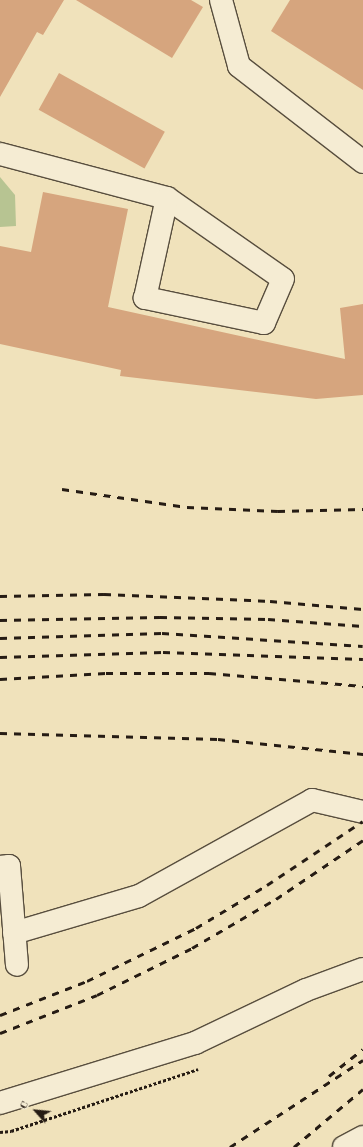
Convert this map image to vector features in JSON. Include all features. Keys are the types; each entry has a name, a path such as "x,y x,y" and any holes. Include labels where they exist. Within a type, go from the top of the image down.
{"lane":[{"path":"221,0 240,66 363,162"},
{"path":"0,154 167,198 283,279 264,323 145,298 167,198"},
{"path":"14,933 140,896 312,800 363,812"},
{"path":"0,867 9,866 17,965"},
{"path":"0,1103 195,1043 306,990 363,969"},
{"path":"344,1147 363,1137"}],"path":[{"path":"0,1132 11,1131"}],"green space":[{"path":"0,177 15,195 16,226 0,227"}],"building":[{"path":"0,0 64,0 43,35 37,32 0,97"},
{"path":"76,0 191,0 203,7 172,58"},
{"path":"290,0 363,0 363,90 271,31"},
{"path":"59,73 165,132 144,168 39,110"},
{"path":"43,192 128,209 108,307 345,359 340,308 363,304 363,395 316,399 120,376 121,370 0,344 0,246 31,252"}],"railway":[{"path":"62,489 187,507 278,511 363,509"},
{"path":"0,596 104,594 270,601 363,609"},
{"path":"0,620 160,617 268,619 363,626"},
{"path":"0,638 162,633 363,646"},
{"path":"0,657 163,652 363,659"},
{"path":"0,679 106,673 209,673 363,686"},
{"path":"0,733 218,739 363,754"},
{"path":"0,1015 87,981 196,928 267,885 363,821"},
{"path":"0,1033 97,995 192,948 276,899 363,840"},
{"path":"329,1076 363,1049"},
{"path":"230,1147 363,1060"},
{"path":"294,1147 363,1089"}]}
